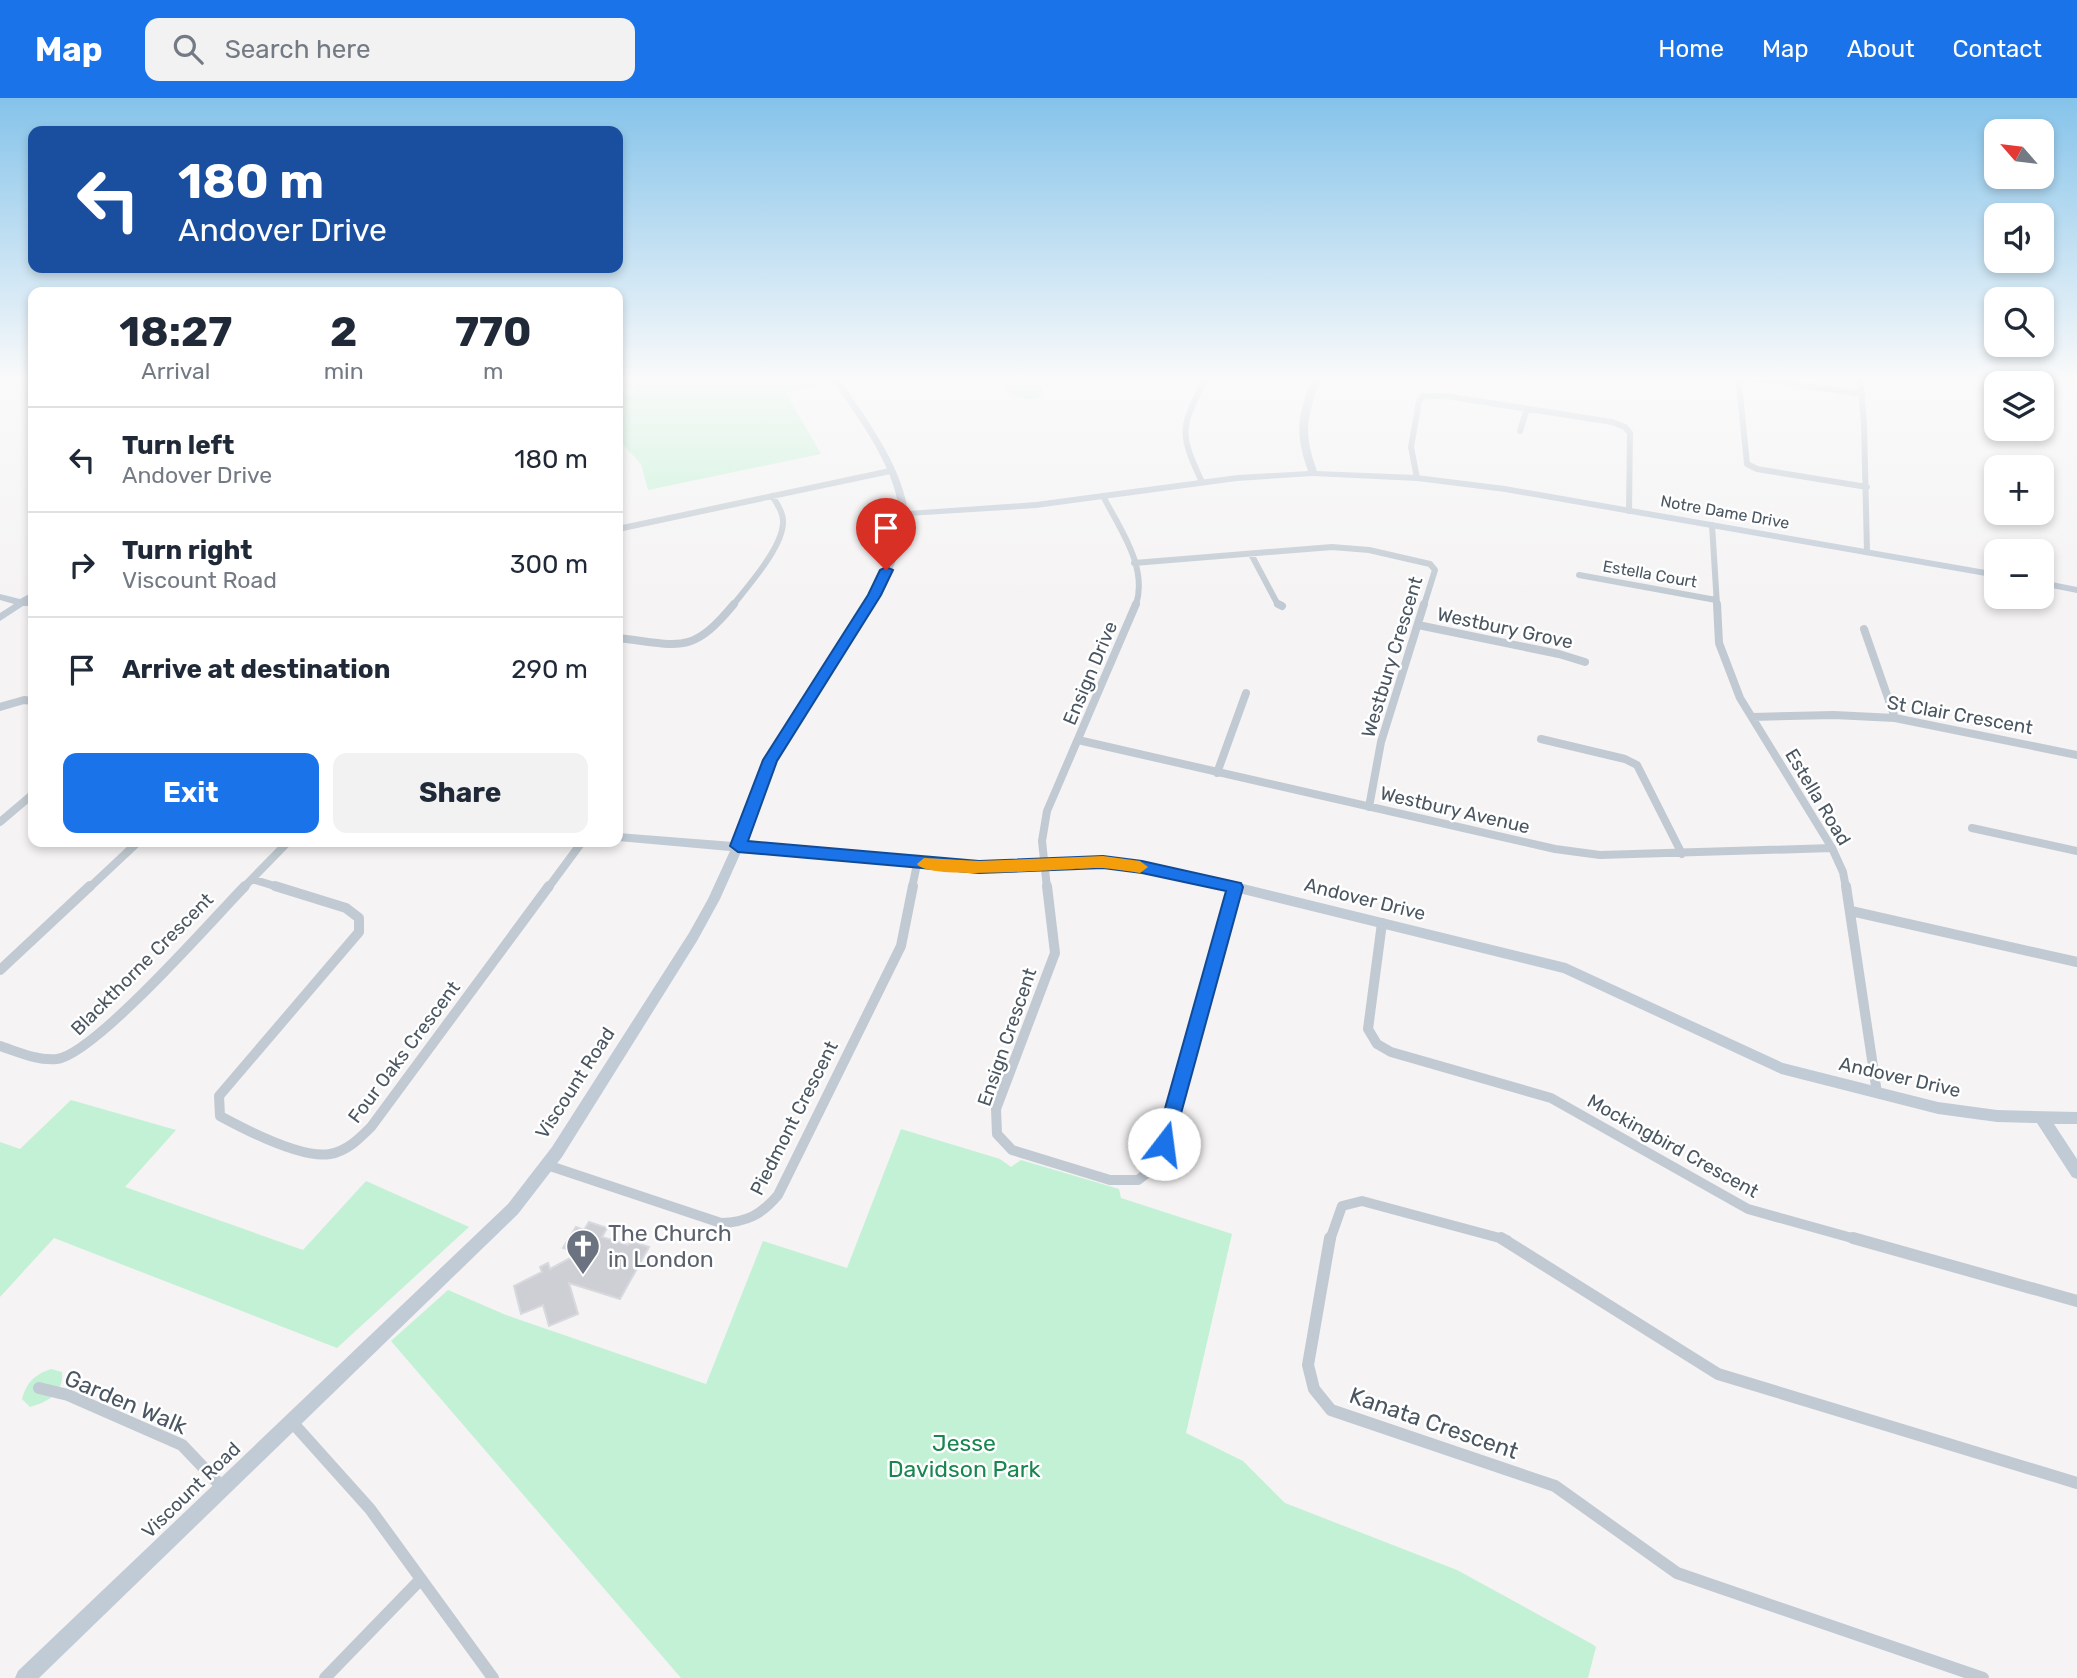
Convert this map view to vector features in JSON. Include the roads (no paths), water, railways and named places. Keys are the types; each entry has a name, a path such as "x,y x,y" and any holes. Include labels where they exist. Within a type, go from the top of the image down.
{"street":[{"name":"Viscount Road","path":"25,1678 513,1209 547,1165 714,903 770,760 874,595 897,552 904,514 902,497 879,452"},
{"path":"1189,452 1202,482"},
{"path":"1305,452 1313,473"},
{"path":"1414,452 1417,478"},
{"path":"1629,511 1630,452"},
{"path":"1746,452 1747,464 1758,469 1867,487"},
{"path":"1865,452 1867,552"},
{"path":"623,528 890,471"},
{"name":"Notre Dame Drive","path":"904,514 989,510 1202,482 1313,473 1417,478 1505,489 1984,573"},
{"path":"623,638 683,644 715,629 777,545 783,528 783,516 772,496"},
{"name":"Ensign Drive","path":"1047,865 1042,841 1047,811 1130,621 1139,592 1134,563 1103,496"},
{"name":"Estella Road","path":"1712,525 1719,643 1727,669 1752,717 1832,848 1843,872 1877,1093"},
{"name":"Westbury Crescent","path":"1134,563 1332,547 1369,550 1430,564 1435,570 1381,742 1369,807"},
{"path":"1251,554 1277,603 1282,606"},
{"name":"Estella Court","path":"1579,576 1716,600"},
{"path":"2054,585 2077,590"},
{"path":"0,597 28,604"},
{"path":"0,618 28,604"},
{"name":"Westbury Grove","path":"1418,625 1559,654 1585,662"},
{"path":"1864,629 1895,718"},
{"path":"1217,773 1246,693"},
{"path":"0,707 16,701 28,701"},
{"name":"St Clair Crescent","path":"1752,717 1895,718 2077,755"},
{"path":"1541,739 1625,759 1637,765 1682,854"},
{"name":"Westbury Avenue","path":"1078,740 1555,849 1600,855 1832,848"},
{"path":"0,822 28,798"},
{"path":"1972,828 2077,851"},
{"name":"Andover Drive","path":"623,837 917,864 979,867 1103,862 1142,867 1566,968 1649,1004 1737,1050 1781,1068 1938,1108 1997,1116 2077,1118"},
{"path":"0,970 133,847"},
{"name":"Blackthorne Crescent","path":"0,1046 49,1061 66,1057 86,1047 106,1030 283,847"},
{"name":"Four Oaks Crescent","path":"252,879 346,908 359,918 359,932 219,1096 220,1116 241,1129 322,1155 338,1152 354,1144 371,1127 578,847"},
{"name":"Piedmont Crescent","path":"547,1165 721,1223 747,1223 765,1212 778,1195 901,946 917,864"},
{"name":"Ensign Crescent","path":"1047,865 1055,953 996,1109 997,1134 1012,1150 1110,1180 1138,1180 1156,1166 1235,887"},
{"path":"1851,911 2077,962"},
{"name":"Mockingbird Crescent","path":"1382,923 1368,1029 1377,1044 1384,1048 1551,1098 1748,1209 2077,1301"},
{"path":"2041,1117 2077,1172"},
{"name":"Kanata Crescent","path":"1983,1678 1677,1573 1555,1486 1331,1410 1314,1389 1308,1365 1332,1228 1342,1206 1362,1201 1507,1240 1718,1374 2077,1483"},
{"name":"Garden Walk","path":"39,1388 68,1395 182,1445 223,1488"},
{"path":"292,1422 370,1509 493,1678"},
{"path":"325,1678 421,1579"}],"place":[{"name":"The Church in London","path":"583,1276"}],"park label":[{"name":"Jesse Davidson Park","path":"964,1456"}]}
